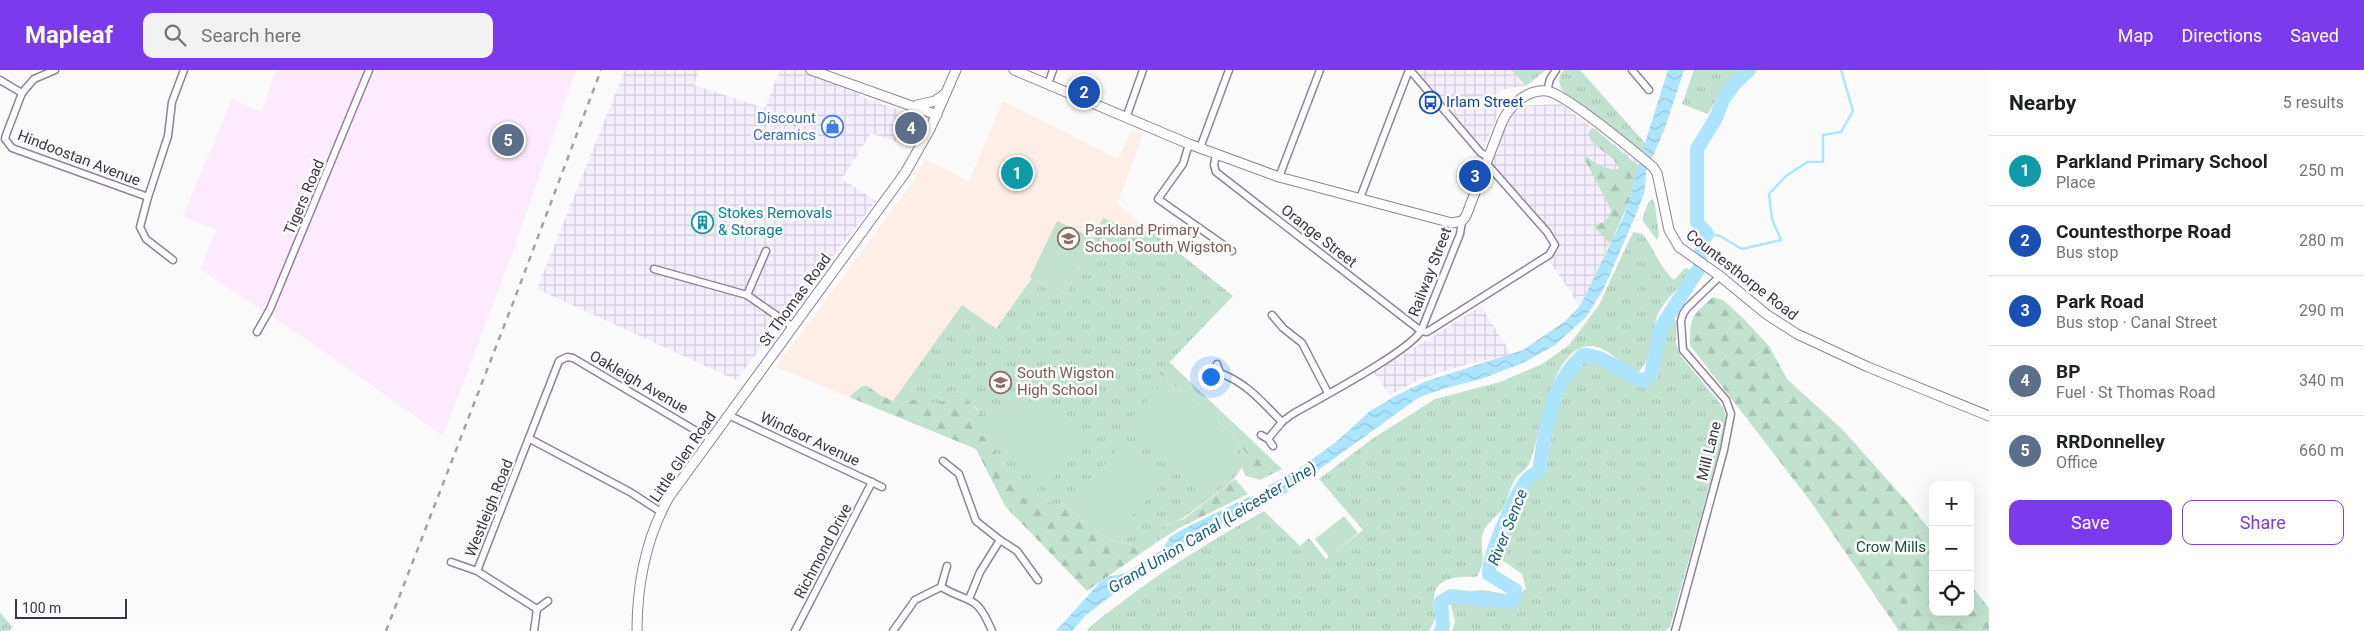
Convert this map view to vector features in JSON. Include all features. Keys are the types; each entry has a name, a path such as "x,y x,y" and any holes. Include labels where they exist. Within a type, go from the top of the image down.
{"street":[{"name":"Hindoostan Avenue","path":"55,70 34,79 22,93 5,139 12,148 148,197"},
{"path":"173,260 146,239 140,227 148,197 166,147 172,102 184,70"},
{"name":"Tigers Road","path":"257,332 270,309 369,70"},
{"path":"811,70 937,115"},
{"name":"St Thomas Road","path":"728,415 905,173 937,115 956,70"},
{"path":"1014,70 1216,155 1279,177 1452,223 1462,221 1466,216 1504,118 1512,106 1528,95 1547,91 1550,79 1556,70"},
{"path":"1048,84 1053,70"},
{"path":"1126,118 1142,70"},
{"path":"1200,148 1229,70"},
{"path":"1279,177 1320,70"},
{"path":"1273,446 1264,437 1282,422 1412,341 1421,331 1427,332 1549,255 1555,246 1488,161 1409,70 1360,198"},
{"path":"1632,70 1649,90"},
{"path":"0,80 22,93"},
{"path":"916,106 935,101 948,91"},
{"name":"Countesthorpe Road","path":"1547,91 1571,104 1653,167 1657,173 1669,230 1679,246 1720,276 1766,314 1797,334 1868,367 1989,416"},
{"path":"1189,144 1183,164 1158,199 1232,251"},
{"name":"Orange Street","path":"1216,155 1214,165 1216,172 1421,331"},
{"name":"Railway Street","path":"1421,331 1460,234 1462,221"},
{"path":"747,295 766,251"},
{"path":"654,269 747,295 793,327"},
{"name":"Mill Lane","path":"1675,631 1724,450 1731,414 1726,400 1682,350 1680,342 1681,317 1687,308 1720,276"},
{"path":"1272,315 1283,328 1302,343 1328,393"},
{"name":"Oakleigh Avenue","path":"557,366 564,358 573,358 710,439"},
{"path":"1217,364 1220,373 1246,386 1282,422"},
{"name":"Westleigh Road","path":"537,608 477,571 557,366"},
{"path":"1212,381 1220,373"},
{"name":"Little Glen Road","path":"637,631 640,581 649,545 661,512 680,480 728,415"},
{"name":"Windsor Avenue","path":"728,415 882,487"},
{"path":"530,439 630,492 661,512"},
{"path":"943,461 959,474 976,521 1017,551 1038,580"},
{"name":"Richmond Drive","path":"795,631 872,482"},
{"path":"969,599 980,572 1000,540"},
{"path":"451,562 477,571"},
{"path":"893,631 915,600 941,587 947,566"},
{"path":"941,587 969,599 982,608 992,631"},
{"path":"534,631 537,608 548,601"}],"shaded area":[{"path":"276,70 576,70 516,243 443,436 319,348 200,269 216,230 183,216 232,99 262,112"},
{"path":"625,70 699,70 694,85 765,108 780,70 811,70 845,80 862,97 927,120 911,147 871,133 842,179 876,201 736,380 537,289"},
{"path":"1416,70 1511,70 1526,86 1501,90 1496,96 1497,117 1487,141 1483,144 1478,142"},
{"name":"South Wigston High School","path":"1003,101 1118,159 1132,130 1143,135 1117,204 1233,296 1169,362 1258,446 1235,479 1248,494 1181,527 1115,569 1087,591 1005,506 976,449 776,367 913,182 925,159 969,181"},
{"path":"1561,104 1640,165 1613,237 1580,306 1550,262 1550,242 1487,164 1512,106"},
{"path":"1481,306 1512,355 1471,363 1420,379 1390,395 1374,373"}],"green space":[{"path":"1511,70 1546,70 1526,86"},
{"path":"1564,70 1580,70 1645,143 1645,153 1615,133 1566,95 1560,86 1559,79"},
{"path":"1694,70 1738,70 1719,94 1708,114 1682,104"},
{"path":"1594,128 1638,166 1629,202 1610,244 1594,227 1596,224 1606,220 1611,210 1584,158 1585,155 1604,167 1616,170 1619,168 1613,159 1594,144 1588,134"},
{"path":"1652,199 1655,205 1659,236 1657,240 1642,220 1648,203"},
{"path":"1103,218 1141,234 1149,229 1233,296 1159,373 1199,405 1213,422 1224,425 1247,454 1239,471 1230,483 1184,517 1163,527 1160,540 1144,551 1132,545 1110,541 1073,511 1056,504 1025,501 999,457 980,433 978,409 957,395 938,403 926,403 910,399 893,401 962,305 996,329 1032,278 1066,294"},
{"path":"1057,221 1093,238 1066,294 1030,277"},
{"path":"1633,232 1643,234 1664,269 1674,280 1685,268 1691,270 1691,275 1668,299 1658,314 1650,352 1638,372 1604,350 1592,346 1577,349 1566,360 1549,394 1529,464 1516,478 1504,506 1483,533 1483,560 1480,571 1476,577 1449,579 1439,585 1435,590 1434,597 1435,620 1429,631 1086,631 1108,612 1163,572 1264,511 1300,546 1309,538 1326,559 1363,530 1319,479 1372,439 1435,399 1500,382 1542,364 1569,345 1599,305"},
{"name":"Crow Mills","path":"1713,297 1723,300 1744,319 1769,346 1787,379 1842,429 1929,529 1929,616 1974,616 1974,589 1989,608 1989,631 1899,631 1811,502 1690,345 1692,322 1696,313"},
{"path":"1675,319 1677,322 1676,343 1680,355 1723,407 1726,417 1725,430 1670,627 1665,631 1452,631 1455,622 1449,597 1453,592 1483,590 1517,596 1526,589 1522,574 1496,556 1497,550 1514,510 1516,500 1536,477 1541,468 1554,403 1566,374 1575,363 1586,358 1593,358 1628,379 1636,382 1646,382 1655,367 1665,330"},
{"path":"1169,362 1282,469 1260,480 1246,476 1242,468 1247,454 1224,425 1213,422 1199,405 1159,373"},
{"path":"1165,381 1240,449 1203,490 1128,421"},
{"path":"862,386 867,386 893,401 910,399 926,403 938,403 957,395 977,410 985,423 980,433 999,457 1025,500 1056,504 1073,511 1110,541 1132,545 1144,551 1087,591 1005,506 976,449 849,397"},
{"path":"1015,390 1081,442 1047,485 981,433"},
{"path":"1125,440 1167,476 1112,540 1071,504"},
{"path":"1235,479 1248,494 1181,527 1160,540 1163,527 1184,519"},
{"path":"1344,516 1358,533 1329,557 1315,539"},
{"path":"0,612 13,628 9,631 0,631"}],"water":[{"name":"Grand Union Canal (Leicester Line)","path":"1668,70 1684,70 1665,128 1646,172 1645,190 1637,212 1604,288 1586,317 1555,345 1525,362 1484,378 1439,390 1418,398 1285,494 1257,502 1173,554 1163,555 1129,578 1115,593 1085,616 1072,631 1056,631 1101,581 1107,577 1126,573 1162,550 1170,537 1183,529 1249,497 1261,495 1264,488 1294,472 1336,442 1370,411 1424,382 1523,350 1564,322 1580,306 1623,218 1637,169 1645,153 1644,146"}],"waterway":[{"name":"River Sence","path":"1441,631 1443,626 1441,602 1451,596 1508,602 1514,599 1515,590 1489,574 1490,565 1497,540 1516,498 1527,480 1539,471 1551,408 1563,380 1572,367 1583,355 1607,361 1644,381 1651,375 1661,327 1700,267 1702,242 1707,234 1697,222 1697,149 1716,118 1723,100 1735,83 1749,70"},
{"path":"1707,234 1720,236 1742,249 1781,240 1772,219 1769,194 1786,176 1807,162 1823,162 1823,135 1841,132 1853,111 1841,70"}],"railway":[{"path":"386,631 601,70"}],"place":[{"name":"Countesthorpe Road","path":"1084,92"},
{"name":"Irlam Street","path":"1430,102"},
{"name":"Discount Ceramics","path":"832,127"},
{"name":"BP","path":"911,128"},
{"name":"RRDonnelley","path":"508,140"},
{"name":"Parkland Primary School","path":"1017,173"},
{"name":"Park Road","path":"1475,176"},
{"name":"Stokes Removals & Storage","path":"702,222"},
{"name":"Parkland Primary School South Wigston","path":"1069,239"},
{"name":"South Wigston High School","path":"1001,382"}]}
